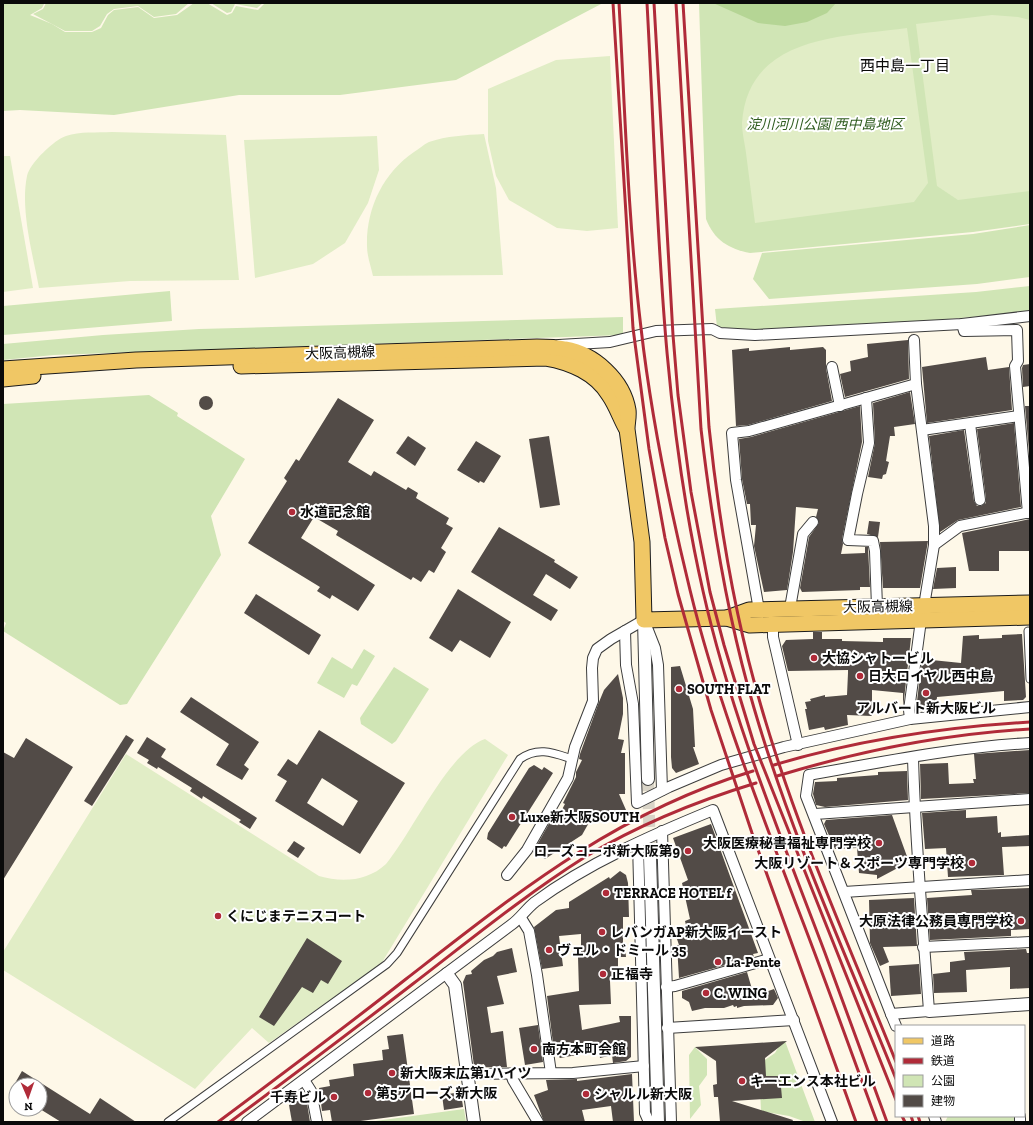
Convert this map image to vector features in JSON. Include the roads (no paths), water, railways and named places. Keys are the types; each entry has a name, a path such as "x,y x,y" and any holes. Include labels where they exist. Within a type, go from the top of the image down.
{"main road":[{"name":"大阪高槻線","path":"3,369 136,360 537,347 565,349 577,352 594,362 618,385 625,399 628,412 627,429 642,542 644,620 727,618 750,625 773,624 1030,603"},
{"name":"大阪高槻線","path":"3,379 145,369 546,358 571,364 598,381 608,393 627,429"},
{"name":"大阪高槻線","path":"727,618 749,610 877,607 1029,624"}],"street":[{"path":"537,347 610,342 656,331 712,329 720,334 755,335 962,324 1030,316"},
{"path":"934,545 960,526 1029,513 1015,366 1018,361 1017,330 964,331 962,324"},
{"path":"910,719 909,710 922,613 934,545 934,526 916,384 914,340"},
{"path":"832,367 840,406"},
{"path":"759,610 736,480 732,434 749,431 916,384"},
{"path":"866,398 869,443 848,540 873,541 875,552 877,607"},
{"path":"922,430 1019,416"},
{"path":"970,424 980,500"},
{"path":"790,608 803,534 813,522"},
{"path":"507,875 527,850 568,778 575,747 594,701 593,658 597,649 644,620"},
{"path":"644,620 648,779"},
{"path":"644,620 655,648 658,665 662,790"},
{"path":"773,624 773,637 798,745"},
{"path":"1029,624 1030,679"},
{"path":"625,631 626,665 633,704 637,803 662,790 721,765 784,747 798,745 863,728 910,719 1030,708"},
{"path":"896,1025 815,814 806,796 809,775 965,748 1030,743"},
{"path":"168,1122 387,964 397,953 520,759 529,753 540,751 572,759"},
{"path":"913,757 914,808 923,947 929,1011"},
{"path":"815,814 1030,799"},
{"path":"247,1122 521,918 534,903 594,866 662,831 713,810 832,1122"},
{"path":"662,831 671,1122"},
{"path":"638,844 645,1113 650,1122"},
{"path":"650,857 658,1122"},
{"path":"844,892 1030,880"},
{"path":"521,918 528,931 536,968 551,1073"},
{"path":"923,947 1030,942"},
{"path":"666,987 675,986 769,959"},
{"path":"447,974 455,985 474,1122"},
{"path":"891,1014 1030,1004"},
{"path":"667,1028 794,1020"},
{"path":"467,1074 573,1073 644,1066"},
{"path":"511,1074 538,1122"},
{"path":"304,1080 311,1091 317,1122"}],"tunnel":[{"path":"648,779 650,857"}],"railway":[{"path":"613,3 633,328 649,449 665,538 678,594 711,710 752,833 856,1122"},
{"path":"619,3 630,206 641,328 655,427 682,558 700,630 738,748 877,1122"},
{"path":"647,3 658,224 669,372 677,445 688,518 703,591 714,638 742,729 887,1122"},
{"path":"654,3 673,335 678,395 691,492 710,592 724,645 754,744 895,1097"},
{"path":"676,3 701,429 715,535 728,605 744,674 785,802 820,895 895,1077"},
{"path":"683,3 709,427 723,533 735,603 751,672 790,797 824,886 895,1060"},
{"path":"774,765 837,748 901,736 965,727 1030,722"},
{"path":"777,776 871,751 934,739 998,731 1030,729"},
{"path":"218,1122 488,916 570,858 612,832 656,809 703,788 753,771"},
{"path":"230,1122 345,1036 519,902 585,857 647,824 690,806 756,783"},
{"path":"902,1117 905,1122"},
{"path":"911,1117 913,1122"},
{"path":"918,1117 920,1122"}],"place":[{"name":"水道記念館","path":"292,512"},
{"name":"大協シャトービル","path":"814,658"},
{"name":"日大ロイヤル西中島","path":"860,676"},
{"name":"SOUTH FLAT","path":"679,689"},
{"name":"アルバート新大阪ビル","path":"926,693"},
{"name":"Luxe新大阪SOUTH","path":"512,817"},
{"name":"大阪医療秘書福祉専門学校","path":"879,843"},
{"name":"ローズコーポ新大阪第9","path":"688,851"},
{"name":"大阪リゾート＆スポーツ専門学校","path":"972,863"},
{"name":"TERRACE HOTEL f","path":"606,893"},
{"name":"くにじまテニスコート","path":"218,916"},
{"name":"大原法律公務員専門学校","path":"1021,921"},
{"name":"レバンガAP新大阪イースト","path":"602,932"},
{"name":"ヴェル・ドミール 35","path":"549,950"},
{"name":"La-Pente","path":"718,962"},
{"name":"正福寺","path":"603,974"},
{"name":"C. WING","path":"706,993"},
{"name":"南方本町会館","path":"534,1049"},
{"name":"新大阪末広第1ハイツ","path":"392,1073"},
{"name":"キーエンス本社ビル","path":"742,1081"},
{"name":"第5アローズ 新大阪","path":"368,1093"},
{"name":"シャルル新大阪","path":"586,1094"},
{"name":"千寿ビル","path":"334,1097"}],"district":[{"name":"西中島一丁目","path":"905,66"}],"park label":[{"name":"淀川河川公園 西中島地区","path":"825,124"}]}
